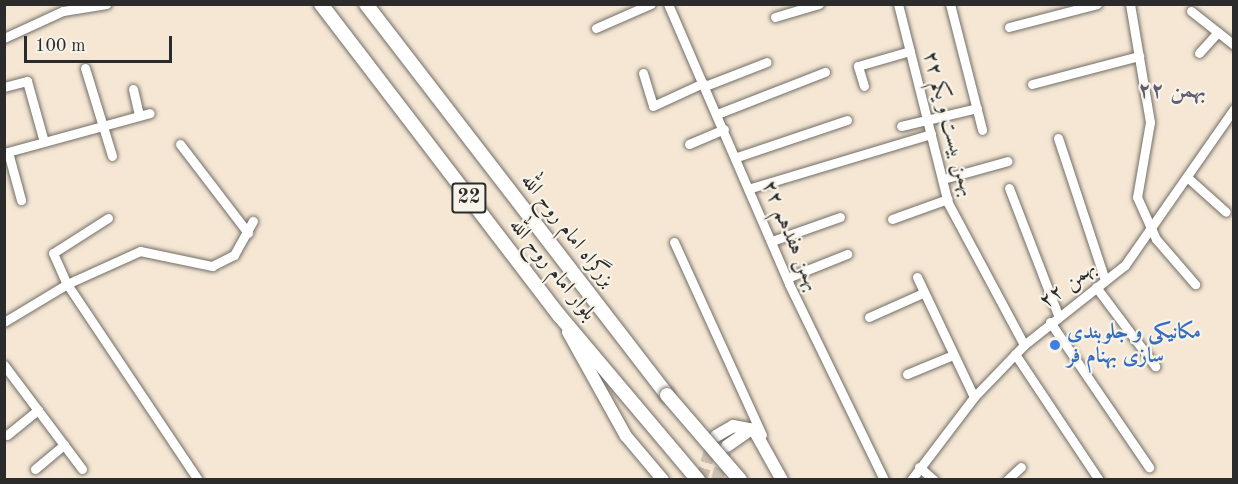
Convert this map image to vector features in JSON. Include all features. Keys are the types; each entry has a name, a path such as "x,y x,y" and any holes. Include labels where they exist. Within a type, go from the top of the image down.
{"highway":[{"name":"بلوار امام روح الله","path":"321,4 559,315 623,387 698,480"},
{"name":"بزرگراه امام روح الله","path":"366,4 667,395 740,480"}],"main road":[{"path":"559,315 626,436 663,480"},
{"path":"716,436 733,426 752,429 765,442 782,480"},
{"path":"727,446 738,433 752,429"}],"street":[{"path":"4,38 63,11 106,4"},
{"path":"596,28 651,4"},
{"name":"۲۲ بهمن هفدهم","path":"668,4 751,188 787,278 884,480"},
{"path":"775,17 819,4"},
{"name":"۲۲ بهمن بیست و یکم","path":"898,4 948,199 1024,345"},
{"path":"950,4 982,130"},
{"path":"1009,27 1096,4"},
{"path":"1130,4 1150,122 1137,197 1152,231 1195,284"},
{"path":"1191,11 1233,45"},
{"path":"1199,53 1218,32"},
{"path":"864,86 858,66 910,51"},
{"path":"1032,84 1139,56"},
{"path":"643,73 653,106 766,62"},
{"path":"85,68 112,156"},
{"path":"717,114 825,72"},
{"path":"4,87 27,81 44,142"},
{"path":"133,89 139,115"},
{"path":"901,126 976,108"},
{"name":"۲۲ بهمن","path":"911,480 974,397 1015,354 1054,318 1105,280 1152,231 1233,109"},
{"path":"21,200 6,153 150,112"},
{"path":"737,157 847,120"},
{"path":"689,144 724,129"},
{"path":"751,188 931,134"},
{"path":"1058,138 1105,280"},
{"path":"180,144 248,232"},
{"path":"943,179 1008,161"},
{"path":"1187,177 1226,212"},
{"path":"1009,188 1054,318 1149,467"},
{"path":"892,219 948,199"},
{"path":"772,241 840,217"},
{"path":"108,218 53,254 67,284 197,478"},
{"path":"4,322 67,284 140,250 212,266 234,255 253,221"},
{"path":"675,242 765,442"},
{"path":"787,278 846,255"},
{"path":"917,277 974,397"},
{"path":"1096,287 1155,366"},
{"path":"869,317 923,293"},
{"path":"1015,354 1099,480"},
{"path":"907,374 953,355"},
{"path":"4,365 82,469"},
{"path":"7,435 38,410"},
{"path":"35,469 64,445"},
{"path":"919,467 934,480"},
{"path":"1007,480 1021,467"}],"tunnel":[{"path":"701,480 713,441"},
{"path":"717,480 725,452"}],"place":[{"name":"مکانیکی و جلوبندی سازی بهنام فر","path":"1055,345"}],"district":[{"name":"۲۲ بهمن","path":"1172,92"}]}
